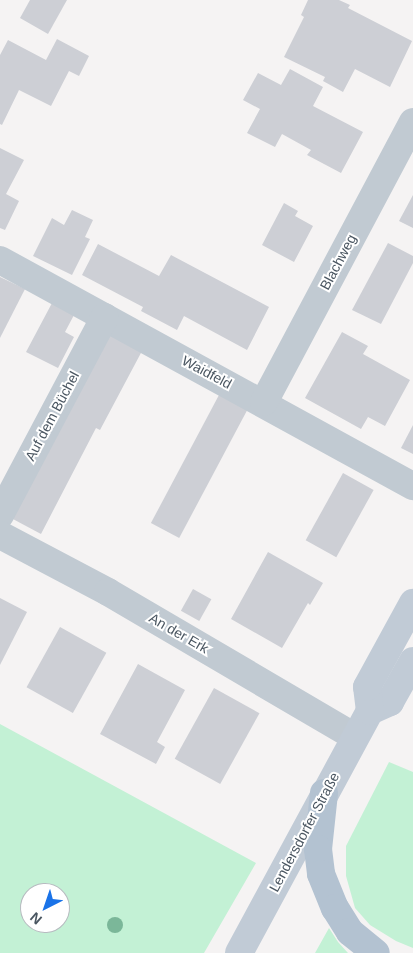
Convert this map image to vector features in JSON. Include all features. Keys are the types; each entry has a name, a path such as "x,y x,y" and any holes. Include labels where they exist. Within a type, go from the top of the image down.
{"main road":[{"path":"324,793 318,849 320,874 335,908 350,932 376,953"}],"street":[{"name":"Blachweg","path":"264,402 413,122"},
{"name":"Waidfeld","path":"0,260 264,402 413,486"},
{"name":"Auf dem Büchel","path":"0,514 105,317"},
{"name":"An der Erk","path":"0,535 108,592 355,737"},
{"path":"413,603 367,687 370,711 390,702 413,661"},
{"name":"Lendersdorfer Straße","path":"239,953 370,711"}],"green space":[{"path":"0,724 256,863 204,953 0,953"},
{"path":"389,762 413,772 413,948 396,941 370,925 355,908 346,876 346,846"},
{"path":"329,928 338,942 348,953 315,953"}],"building":[{"path":"30,0 67,0 48,34 20,18"},
{"path":"308,0 339,0 350,5 348,8 412,41 390,87 355,69 343,92 323,81 325,77 284,57 304,17 301,15"},
{"path":"57,39 89,56 79,76 69,71 51,106 19,90 2,125 0,124 0,55 8,40 46,60"},
{"path":"290,69 323,87 313,106 363,132 341,173 307,155 311,150 282,134 275,147 247,133 260,109 243,100 258,73 281,85"},
{"path":"0,148 24,160 6,194 19,201 5,230 0,228"},
{"path":"413,195 413,228 399,221"},
{"path":"284,203 298,211 295,216 313,226 294,262 262,245"},
{"path":"72,210 93,220 85,237 90,239 72,275 33,256 52,218 64,225"},
{"path":"388,243 413,256 413,263 381,324 352,310"},
{"path":"98,244 159,276 171,255 269,307 247,350 184,316 177,330 141,311 143,307 82,275"},
{"path":"0,277 25,289 0,338"},
{"path":"52,303 74,315 65,332 74,337 58,368 26,352"},
{"path":"342,332 368,346 363,354 410,380 385,426 368,417 361,429 305,398"},
{"path":"107,333 142,351 100,430 96,428 41,534 11,518"},
{"path":"219,395 247,410 179,538 151,523"},
{"path":"413,425 413,454 401,448"},
{"path":"343,473 374,490 336,557 306,540"},
{"path":"268,552 323,583 310,605 308,603 282,648 231,619"},
{"path":"193,589 211,599 199,621 181,611"},
{"path":"0,598 27,612 0,665"},
{"path":"60,627 106,653 73,713 27,687"},
{"path":"138,664 185,690 157,742 165,747 156,764 100,734"},
{"path":"214,688 259,713 220,784 175,759"}]}
